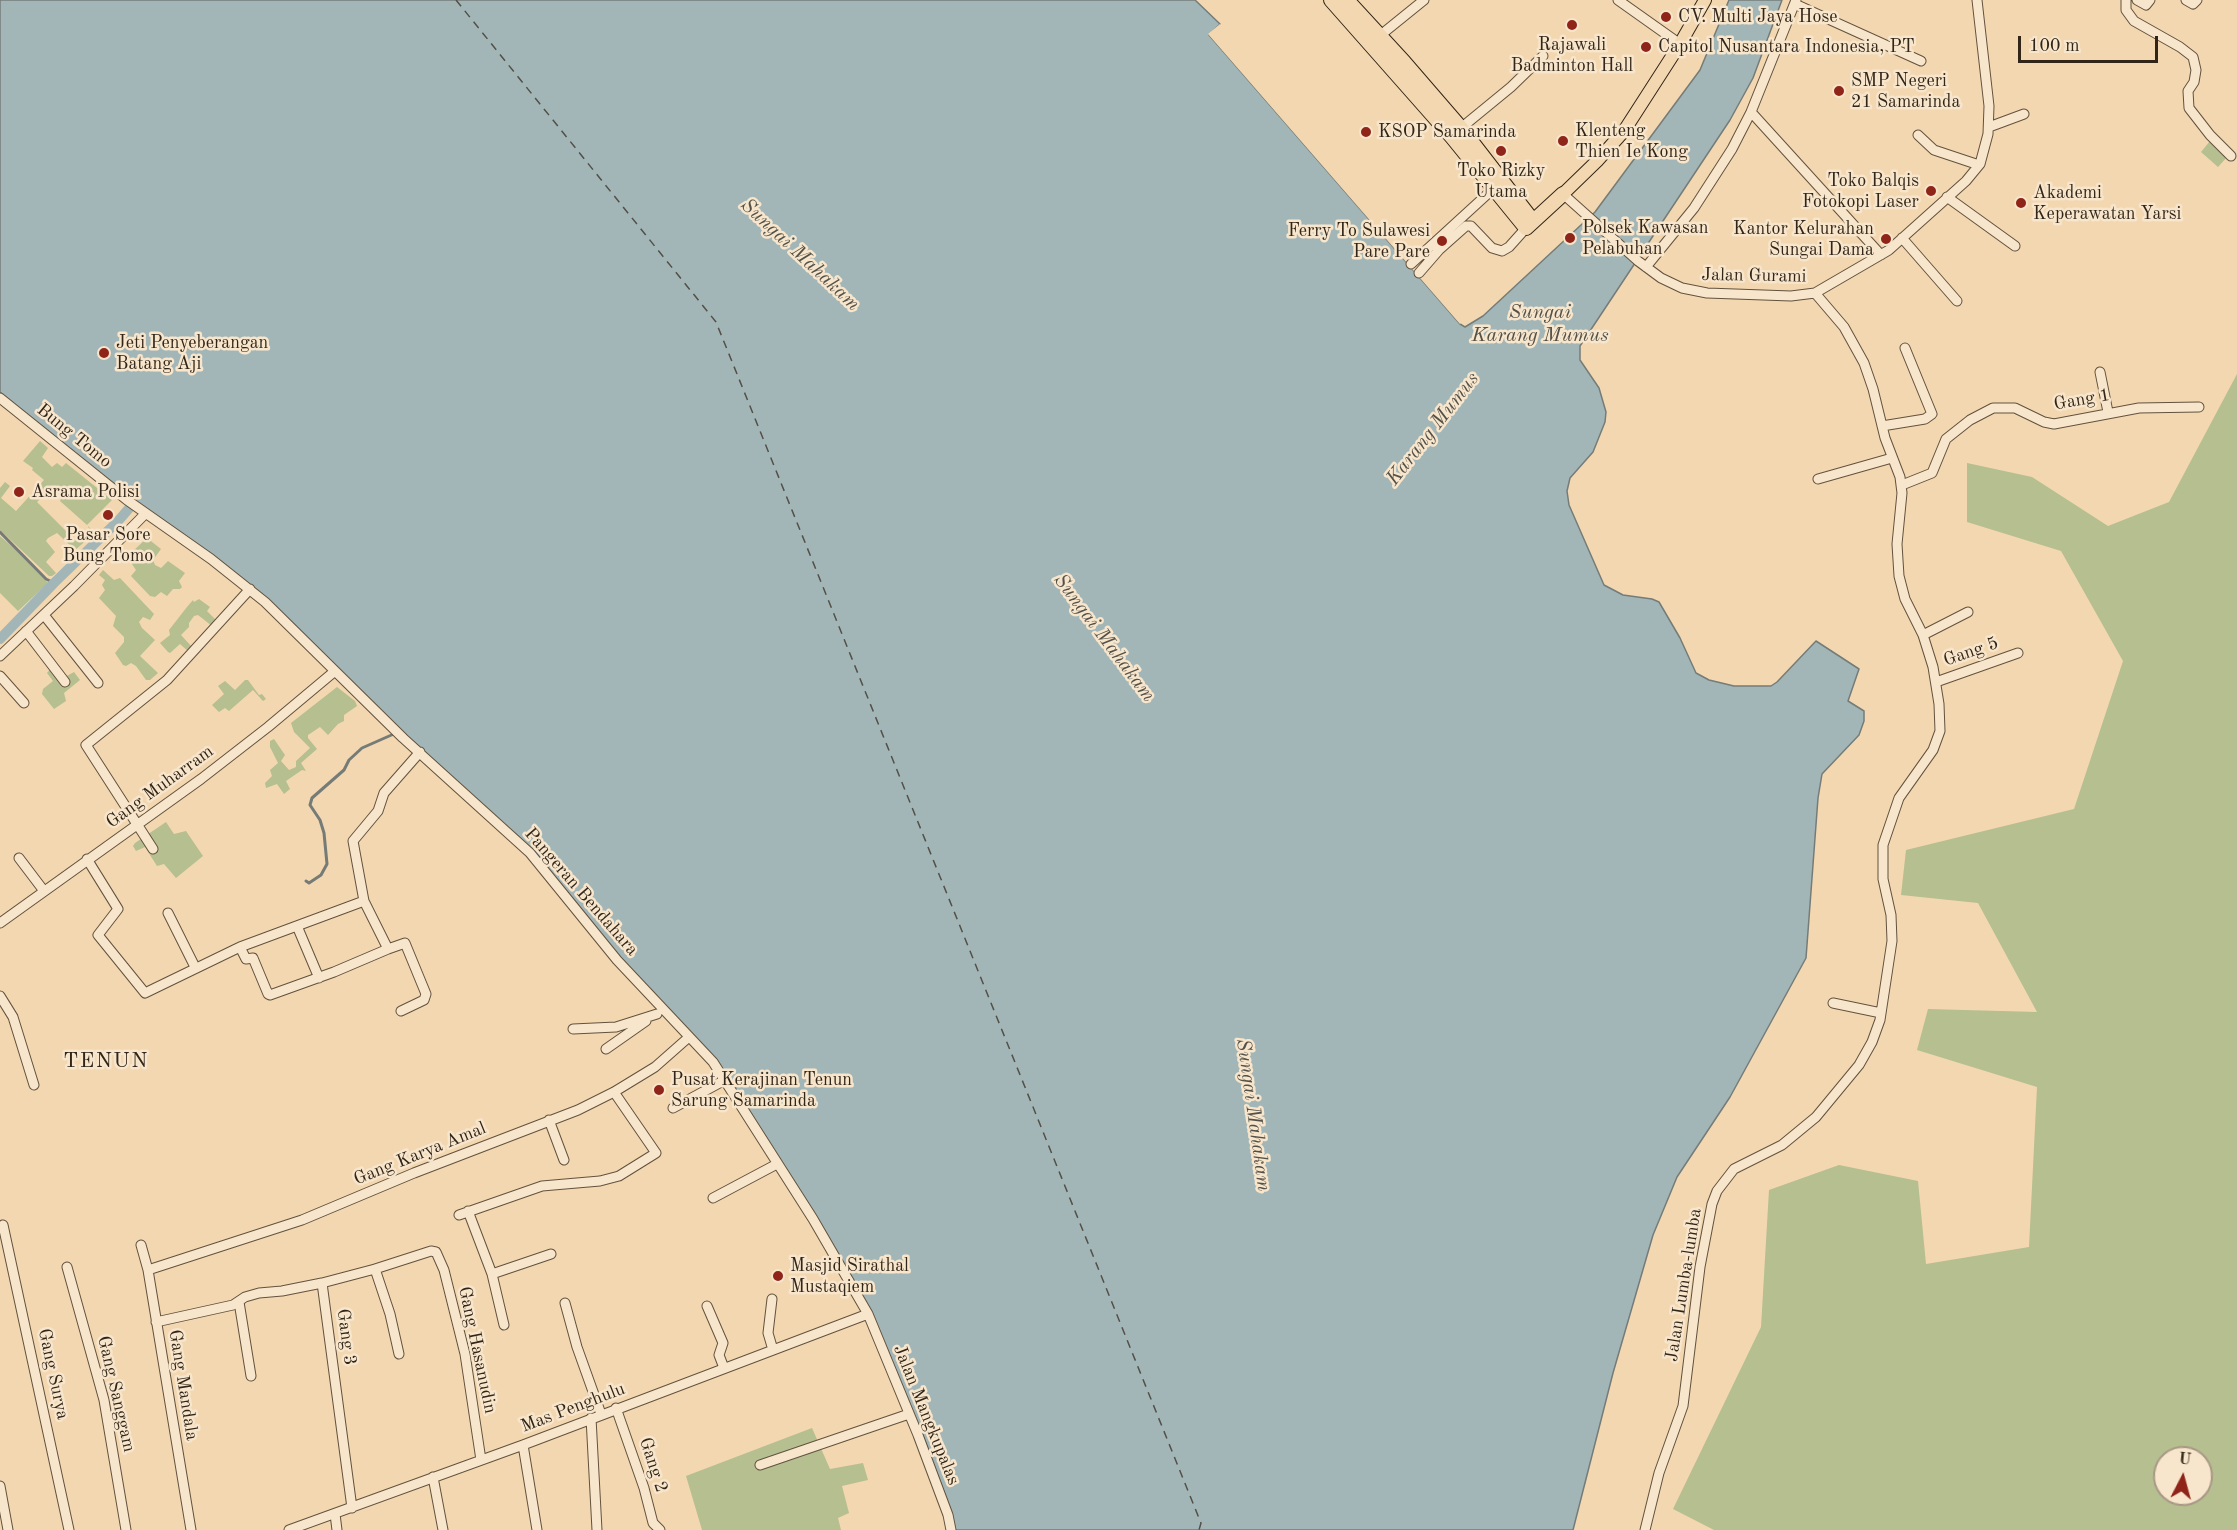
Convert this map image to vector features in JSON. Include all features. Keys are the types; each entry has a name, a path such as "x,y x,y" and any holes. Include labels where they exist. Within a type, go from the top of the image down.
{"highway":[{"path":"1342,1 1493,189 1530,225"},
{"path":"1375,40 1461,128 1530,225"},
{"path":"1530,225 1563,194"}],"main road":[{"path":"1563,194 1624,131 1680,44 1705,0"}],"street":[{"path":"1375,40 1424,0"},
{"path":"1618,0 1680,44"},
{"name":"Jalan Gurami","path":"1563,194 1642,264 1671,284 1699,293 1791,296 1815,293 1881,255 1966,181 1979,165 1986,149 1989,127 1988,90 1977,0"},
{"path":"2127,0 2126,10 2134,21 2193,57 2196,70 2194,82 2188,91 2189,108 2210,135 2231,156"},
{"path":"2137,0 2146,5 2150,0"},
{"path":"2186,0 2193,4 2197,0"},
{"path":"1642,264 1669,241 1708,188 1732,149 1751,112 1796,2 1920,61"},
{"path":"1461,128 1511,87 1543,56"},
{"path":"1751,112 1881,255"},
{"path":"1989,127 2024,114"},
{"path":"1918,135 1934,150 1979,165"},
{"path":"1411,264 1493,189"},
{"path":"1947,197 2014,246"},
{"path":"1419,273 1439,250 1466,226 1471,226 1492,248 1502,250 1509,247 1530,225"},
{"path":"1902,238 1957,301"},
{"name":"Jalan Lumba-lumba","path":"1645,1530 1659,1473 1683,1406 1702,1251 1717,1191 1734,1170 1782,1145 1816,1117 1859,1065 1872,1042 1881,1013 1892,941 1891,915 1883,879 1883,845 1899,798 1938,740 1940,721 1936,682 1923,635 1905,599 1899,576 1897,544 1902,485 1882,426 1873,388 1860,355 1844,327 1815,293"},
{"path":"1882,426 1925,419 1932,414 1905,348"},
{"path":"2100,372 2108,412"},
{"name":"Bung Tomo","path":"1,401 143,512"},
{"name":"Gang 1","path":"1902,485 1932,473 1947,439 1987,411 2015,408 2044,422 2054,424 2077,421 2108,412 2146,407 2199,406"},
{"path":"1818,479 1892,458"},
{"path":"0,656 44,615 143,512"},
{"name":"Pangeran Bendahara","path":"143,512 250,589 298,632 403,738 530,853 660,1011 713,1062 813,1219 868,1314"},
{"path":"153,849 139,824 86,747 87,743 167,680 250,589"},
{"path":"1923,635 1968,612"},
{"path":"44,615 98,683"},
{"path":"26,631 65,682"},
{"name":"Gang 5","path":"1936,682 2018,653"},
{"name":"Gang Muharram","path":"0,923 268,728 335,671"},
{"path":"0,676 24,703"},
{"path":"388,949 364,901 354,838 378,811 384,793 420,753"},
{"path":"19,858 44,891"},
{"path":"87,859 118,909 98,935 145,993 240,947 364,901"},
{"path":"168,913 195,967"},
{"path":"297,926 320,978"},
{"path":"240,947 246,959 253,958 269,995 320,978 405,943 426,994 424,1000 401,1011"},
{"path":"0,996 14,1017 34,1085"},
{"path":"1833,1003 1881,1013"},
{"path":"573,1029 616,1027 660,1011"},
{"path":"606,1049 660,1011"},
{"name":"Gang Karya Amal","path":"148,1270 302,1220 414,1173 578,1110 614,1092 655,1067 689,1037"},
{"path":"673,1108 725,1080"},
{"path":"504,1325 492,1274 463,1213 542,1186 600,1181 620,1176 656,1153 614,1092"},
{"path":"549,1120 564,1160"},
{"path":"713,1198 777,1164"},
{"name":"Gang Surya","path":"3,1225 69,1530"},
{"name":"Gang Mandala","path":"141,1245 148,1270 191,1530"},
{"name":"Gang Hasanudin","path":"375,1269 431,1251 438,1256 444,1270 465,1354 481,1460"},
{"path":"492,1274 551,1254"},
{"name":"Gang Sanggam","path":"67,1267 104,1400 126,1530"},
{"path":"156,1322 239,1302 245,1297 259,1293 322,1283 375,1269 390,1314 399,1354"},
{"name":"Gang 3","path":"322,1283 352,1508"},
{"path":"771,1345 768,1326 772,1299"},
{"path":"239,1302 251,1376"},
{"path":"565,1302 577,1347 601,1414"},
{"path":"707,1306 723,1343 723,1347 718,1352 721,1363"},
{"name":"Mas Penghulu","path":"289,1530 306,1527 335,1514 523,1445 721,1363 868,1314"},
{"name":"Jalan Mangkupalas","path":"868,1314 948,1515 951,1530"},
{"name":"Gang 2","path":"616,1408 644,1488 653,1522 660,1530"},
{"path":"760,1465 909,1414"},
{"path":"591,1418 597,1530"},
{"path":"523,1445 537,1530"},
{"path":"433,1477 442,1530"},
{"path":"0,1486 8,1530"},
{"path":"335,1514 337,1530"}],"green space":[{"path":"2210,141 2228,156 2218,167 2201,152"},
{"path":"2237,374 2237,1530 1714,1530 1673,1509 1761,1327 1769,1190 1839,1165 1918,1181 1926,1264 2029,1247 2037,1087 1917,1050 1928,1009 2037,1012 1978,903 1901,895 1906,850 2074,809 2123,661 2061,551 1967,522 1967,463 2032,477 2108,526 2169,502"},
{"path":"40,441 48,448 42,457 52,467 57,463 62,467 66,463 112,500 87,525 60,501 62,497 52,487 37,502 76,541 89,529 88,526 95,533 75,550 57,533 48,538 46,541 55,552 46,562 56,573 52,576 49,576 0,530 0,488 5,482 10,486 1,498 16,511 44,480 23,461"},
{"path":"0,536 48,583 18,611 0,593"},
{"path":"147,538 161,549 153,560 155,565 161,568 168,561 185,573 179,581 182,587 173,589 167,596 161,592 155,597 150,596 131,576 136,570 132,564 137,557 132,552"},
{"path":"103,570 114,580 120,578 154,614 150,620 143,617 139,622 155,640 140,656 158,673 150,680 146,680 131,663 123,665 115,653 124,642 124,637 113,626 116,616 99,598 105,590 102,585 105,580 99,575"},
{"path":"199,599 210,607 207,611 217,621 212,626 198,615 194,616 189,627 181,635 192,647 189,652 180,644 170,653 168,652 160,643 170,635 169,630 193,600 194,602"},
{"path":"50,669 65,677 74,672 80,680 64,693 66,701 54,709 42,694 43,689 53,681 47,673"},
{"path":"245,680 248,680 259,695 262,694 266,699 263,701 253,690 229,711 225,708 219,712 212,705 224,694 218,686 225,681 235,690"},
{"path":"337,687 355,701 357,706 344,715 344,721 328,735 320,727 308,735 317,749 301,763 306,771 302,770 286,781 290,789 284,794 277,784 266,788 265,783 272,776 270,770 278,763 270,747 270,741 274,739 285,755 281,761 289,770 296,767 296,761 310,748 294,732 291,723"},
{"path":"166,822 174,834 186,831 203,856 176,878 164,864 157,866 145,847 136,851 133,846"},
{"path":"812,1428 830,1469 863,1463 868,1480 842,1486 849,1513 838,1518 841,1530 702,1530 686,1476"}],"water":[{"path":"0,0 1195,0 1220,24 1209,35 1465,327 1483,316 1595,212 1700,70 1729,0 1782,0 1753,78 1730,120 1580,346 1580,360 1599,388 1606,412 1605,422 1593,452 1570,478 1567,491 1569,505 1604,585 1623,595 1659,602 1680,638 1696,673 1709,680 1734,686 1771,686 1816,641 1859,669 1848,701 1864,711 1864,721 1859,735 1822,774 1818,798 1806,958 1730,1097 1677,1177 1653,1235 1613,1373 1573,1530 954,1530 888,1353 855,1283 713,1057 627,967 532,851 400,731 299,631 105,481 0,392"}],"pier":[{"path":"1220,24 1222,26 1212,35 1462,322 1460,324 1208,34"}],"waterway":[{"path":"0,639 119,520 138,498"},
{"path":"0,532 46,579 54,583"},
{"path":"306,881 309,883 321,875 327,864 324,833 320,820 310,805 312,798 344,770 349,760 362,748 396,733"}],"ferry route":[{"path":"456,0 716,322 1201,1523 1199,1530"}],"place":[{"name":"CV. Multi Jaya Hose","path":"1666,17"},
{"name":"Rajawali Badminton Hall","path":"1572,25"},
{"name":"Capitol Nusantara Indonesia, PT","path":"1646,47"},
{"name":"SMP Negeri 21 Samarinda","path":"1839,91"},
{"name":"KSOP Samarinda","path":"1366,132"},
{"name":"Klenteng Thien Ie Kong","path":"1563,141"},
{"name":"Toko Rizky Utama","path":"1501,151"},
{"name":"Toko Balqis Fotokopi Laser","path":"1931,191"},
{"name":"Akademi Keperawatan Yarsi","path":"2021,203"},
{"name":"Polsek Kawasan Pelabuhan","path":"1570,238"},
{"name":"Kantor Kelurahan Sungai Dama","path":"1886,239"},
{"name":"Ferry To Sulawesi Pare Pare","path":"1442,241"},
{"name":"Jeti Penyeberangan Batang Aji","path":"104,353"},
{"name":"Asrama Polisi","path":"19,492"},
{"name":"Pasar Sore Bung Tomo","path":"108,515"},
{"name":"Pusat Kerajinan Tenun Sarung Samarinda","path":"659,1090"},
{"name":"Masjid Sirathal Mustaqiem","path":"778,1276"}],"district":[{"name":"TENUN","path":"106,1061"}],"water label":[{"name":"Sungai Mahakam","path":"800,255"},
{"name":"Sungai Karang Mumus","path":"1540,324"},
{"name":"Karang Mumus","path":"1433,429"},
{"name":"Sungai Mahakam","path":"1104,638"},
{"name":"Sungai Mahakam","path":"1253,1115"}]}
